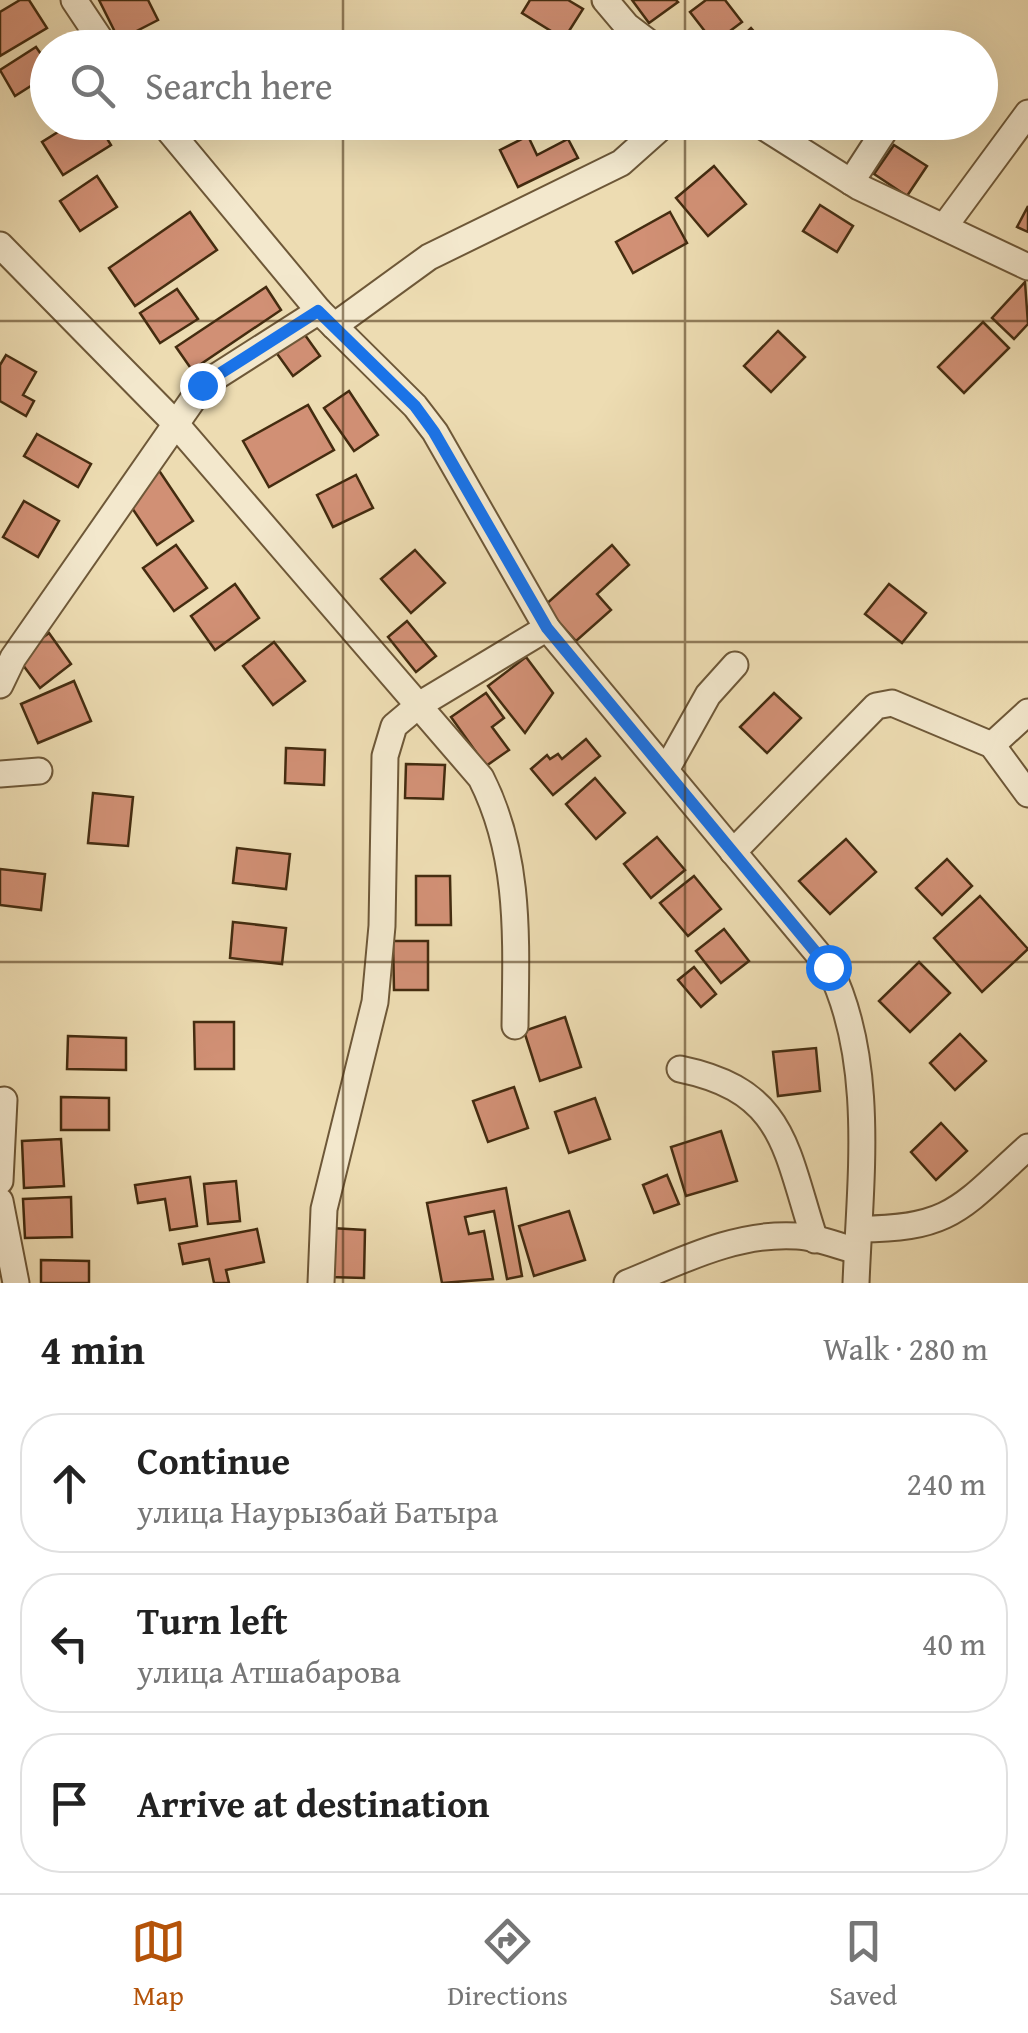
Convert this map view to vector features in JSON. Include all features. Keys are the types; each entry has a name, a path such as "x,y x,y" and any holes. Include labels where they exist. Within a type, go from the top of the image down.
{"street":[{"path":"74,0 94,30"},
{"path":"605,0 632,30"},
{"path":"944,227 1028,113"},
{"path":"177,140 327,318 415,406 434,432 547,628 828,967 845,1000 854,1031 862,1184 856,1283"},
{"path":"0,685 13,658 202,385 327,318 440,250 621,162 646,140"},
{"path":"784,140 851,182 1028,268"},
{"path":"851,182 878,140"},
{"path":"0,245 174,422 482,778 497,810 517,898 515,1026"},
{"path":"321,1283 324,1209 374,1002 382,926 385,756 394,726 419,705 547,628"},
{"path":"666,770 708,694 734,665"},
{"path":"734,852 876,706 892,702 992,745 1028,794"},
{"path":"992,745 1028,712"},
{"path":"0,774 40,771"},
{"path":"680,1069 722,1078 753,1097 778,1128 815,1240"},
{"path":"0,1181 4,1100"},
{"path":"627,1283 714,1248 760,1237 858,1240 942,1220 1028,1146"},
{"path":"0,1201 16,1283"}],"building":[{"path":"20,0 29,0 47,28 30,30 30,38 0,56 0,12"},
{"path":"99,0 148,0 158,20 138,30 114,30"},
{"path":"530,0 568,0 583,9 570,30 549,30 522,13"},
{"path":"632,0 676,0 678,2 649,23"},
{"path":"706,0 725,0 742,22 731,30 704,30 690,12"},
{"path":"30,51 30,86 15,96 0,70"},
{"path":"108,140 111,145 63,175 42,142"},
{"path":"520,140 530,140 537,155 569,140 578,158 518,187 500,150"},
{"path":"894,145 927,166 907,196 874,174"},
{"path":"714,166 746,204 708,236 676,198"},
{"path":"97,176 117,207 80,231 60,201"},
{"path":"820,205 853,226 837,252 803,231"},
{"path":"1028,206 1028,232 1017,227"},
{"path":"190,212 217,250 135,306 109,268"},
{"path":"670,212 687,243 633,273 616,242"},
{"path":"1025,282 1028,324 1014,339 992,318"},
{"path":"266,287 281,310 192,370 176,347"},
{"path":"177,289 198,319 160,343 140,313"},
{"path":"983,322 1009,348 964,393 938,367"},
{"path":"300,328 320,356 293,376 273,348"},
{"path":"778,331 805,357 771,392 744,366"},
{"path":"6,355 36,372 23,395 34,401 26,416 0,401 0,365"},
{"path":"349,391 378,435 354,451 324,408"},
{"path":"308,405 334,450 269,487 243,441"},
{"path":"37,434 91,464 78,487 24,456"},
{"path":"154,463 193,521 157,545 128,502"},
{"path":"356,475 373,508 333,527 317,495"},
{"path":"24,501 59,521 38,557 3,537"},
{"path":"176,545 207,588 174,611 143,568"},
{"path":"612,545 629,565 597,594 611,610 576,641 544,606"},
{"path":"415,550 445,583 411,613 381,579"},
{"path":"235,584 259,618 215,650 191,616"},
{"path":"889,584 926,613 902,643 865,614"},
{"path":"407,621 436,656 416,672 388,637"},
{"path":"49,633 71,664 40,688 17,657"},
{"path":"274,642 305,681 273,705 243,666"},
{"path":"526,657 553,693 525,733 488,686"},
{"path":"74,681 91,721 38,743 21,704"},
{"path":"486,693 504,718 492,727 509,750 486,766 451,717"},
{"path":"774,693 801,718 767,753 740,727"},
{"path":"586,739 600,756 553,795 531,769 547,755 550,759 558,754 562,759"},
{"path":"286,748 325,750 324,785 285,783"},
{"path":"406,764 445,765 443,799 405,798"},
{"path":"595,778 625,813 596,839 566,804"},
{"path":"93,793 133,797 128,846 88,843"},
{"path":"657,837 685,870 651,898 624,864"},
{"path":"846,839 876,872 830,914 799,881"},
{"path":"237,848 290,854 286,889 233,883"},
{"path":"947,859 972,886 942,915 916,888"},
{"path":"0,869 45,874 41,910 0,905"},
{"path":"416,876 450,876 451,925 416,925"},
{"path":"694,876 721,909 688,936 660,903"},
{"path":"980,896 1028,949 982,992 934,938"},
{"path":"233,922 286,928 282,964 230,958"},
{"path":"724,929 749,961 721,983 696,951"},
{"path":"393,941 428,941 428,990 394,990"},
{"path":"919,962 950,993 910,1032 879,1001"},
{"path":"694,967 716,994 701,1007 678,980"},
{"path":"565,1017 581,1067 540,1081 524,1031"},
{"path":"194,1022 234,1022 234,1069 195,1069"},
{"path":"960,1034 986,1061 955,1090 930,1063"},
{"path":"68,1036 126,1038 126,1070 67,1069"},
{"path":"816,1048 820,1091 778,1096 773,1052"},
{"path":"514,1087 528,1128 488,1142 473,1101"},
{"path":"61,1097 109,1098 109,1130 61,1130"},
{"path":"595,1098 610,1139 569,1153 555,1112"},
{"path":"941,1123 967,1151 936,1180 911,1152"},
{"path":"721,1131 737,1181 686,1196 671,1147"},
{"path":"61,1139 64,1186 24,1188 22,1141"},
{"path":"667,1175 679,1204 654,1213 643,1185"},
{"path":"190,1177 197,1226 170,1230 165,1199 138,1203 135,1185"},
{"path":"236,1181 240,1221 208,1224 204,1184"},
{"path":"506,1188 522,1276 507,1279 494,1211 465,1217 469,1234 484,1231 493,1279 442,1283 427,1203"},
{"path":"71,1197 72,1237 25,1238 23,1199"},
{"path":"569,1211 585,1260 534,1276 519,1226"},
{"path":"331,1228 365,1230 364,1278 329,1277"},
{"path":"257,1229 264,1262 226,1270 229,1283 214,1283 209,1259 183,1264 179,1244"},
{"path":"41,1260 89,1261 89,1283 41,1283"}],"route":[{"path":"202,385 318,311 415,406 434,432 547,628 828,967"}]}
